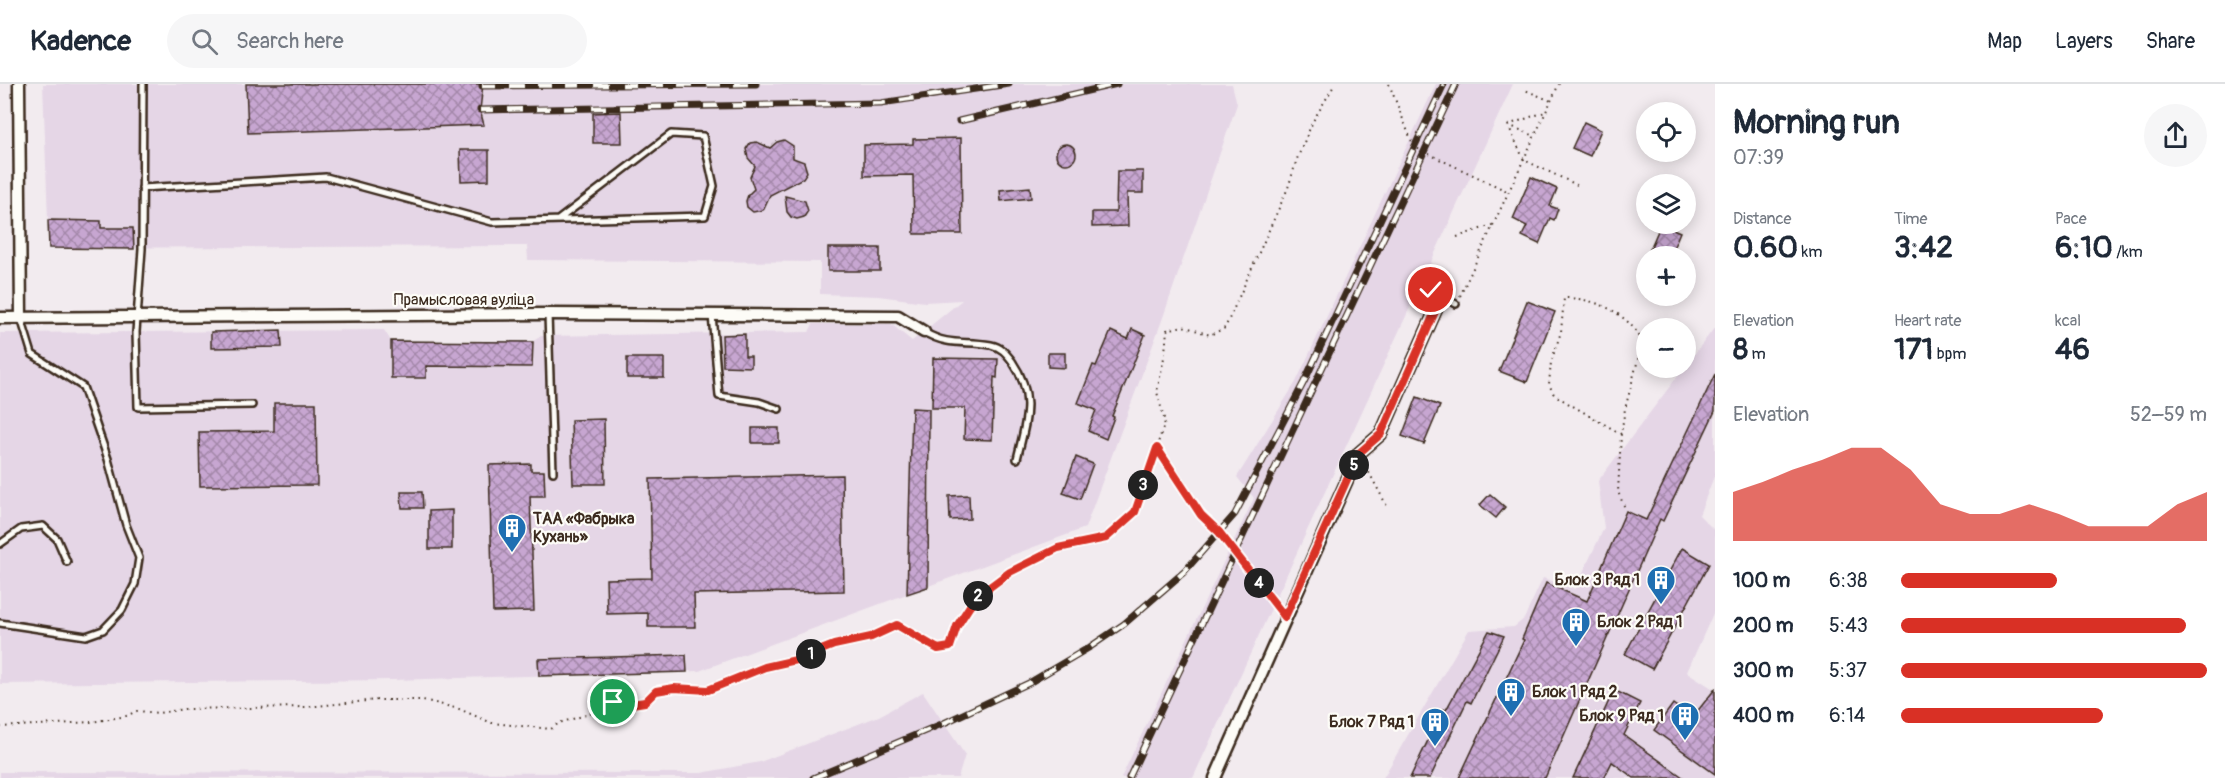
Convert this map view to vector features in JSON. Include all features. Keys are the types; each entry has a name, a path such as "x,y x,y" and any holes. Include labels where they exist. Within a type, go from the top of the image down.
{"street":[{"path":"19,84 21,318"},
{"path":"1215,778 1359,453 1381,434 1442,296"},
{"name":"Прамысловая вуліца","path":"0,318 137,315 548,314 898,316 924,332"}],"lane":[{"path":"143,84 142,249 137,315 138,407 252,405"},
{"path":"142,188 326,177 492,222 705,216 714,186 703,136 671,134 558,220"},
{"path":"1431,290 1456,304"},
{"path":"548,314 553,472"},
{"path":"712,315 719,396 759,402 779,409"},
{"path":"0,623 86,636 103,630 122,610 135,584 139,558 126,525 108,459 83,387 32,354 21,318"},
{"path":"924,332 942,342 999,347 1007,354 1022,378 1028,406 1017,459"},
{"path":"0,544 21,529 43,526 57,539 67,562"}],"path":[{"path":"0,727 92,722 126,716 137,711 159,713 184,709 306,707 377,700 423,700 459,709 492,723 550,729 559,723 596,712 613,702 632,704 645,702 656,691 674,688 708,690 765,667 796,660 834,645 871,637 897,625 938,649 950,647 957,626 975,598 1010,572 1058,548 1106,538 1135,512 1165,422 1157,392 1167,330 1183,326 1210,335 1225,328 1288,188 1312,121 1335,84"},
{"path":"1389,84 1414,147 1509,192"},
{"path":"1456,304 1559,84"},
{"path":"1525,90 1551,101"},
{"path":"1508,125 1547,111"},
{"path":"1508,125 1535,136"},
{"path":"1508,125 1524,160 1577,185"},
{"path":"1457,237 1495,224"},
{"path":"1620,434 1552,393 1548,384 1551,362 1561,332 1564,298 1578,298 1621,314 1641,339 1641,348 1620,434 1618,492 1624,508"},
{"path":"1157,448 1201,515 1219,532 1285,617"},
{"path":"1359,453 1388,508"}],"shaded area":[{"path":"43,84 1232,84 1237,104 1161,323 1085,528 699,671 394,680 0,684 0,333 384,330 391,341 532,342 541,336 809,332 813,324 891,324 912,341 962,300 925,302 878,296 820,294 820,262 528,260 527,246 49,248"},
{"path":"1436,84 1513,84 1193,778 1121,778 1254,498 1237,477 1296,382"},
{"path":"1715,327 1715,474 1699,515 1715,531 1715,609 1687,672 1715,690 1715,778 1383,778 1469,630 1514,627 1524,619 1543,578 1575,589 1604,528 1598,481 1676,378 1696,378 1696,352"},
{"path":"923,692 965,755 958,778 0,778 0,772 701,773 760,762 879,716"}],"building":[{"path":"246,84 483,84 480,110 484,125 248,133"},
{"path":"621,112 622,143 593,143 593,113"},
{"path":"1584,122 1601,130 1590,156 1572,148"},
{"path":"961,138 962,234 914,234 913,175 864,176 864,145 913,144 913,139"},
{"path":"784,140 793,146 793,158 804,162 807,172 803,178 770,195 763,210 753,212 747,207 746,201 754,189 750,177 755,166 748,158 746,149 750,143 757,142 770,148"},
{"path":"1062,144 1070,144 1076,150 1076,158 1070,164 1062,164 1056,158 1056,150"},
{"path":"460,150 489,150 489,180 461,181"},
{"path":"1117,171 1143,171 1143,193 1127,193 1128,226 1092,227 1092,212 1116,212"},
{"path":"1531,177 1557,189 1550,206 1558,209 1554,220 1550,218 1539,244 1522,236 1527,226 1513,219"},
{"path":"1030,187 1031,198 1001,201 1000,190"},
{"path":"785,196 805,201 808,211 804,217 797,219 791,217 787,212"},
{"path":"48,220 101,221 101,228 133,228 134,249 49,248"},
{"path":"1657,234 1679,234 1674,246 1651,246"},
{"path":"828,248 880,248 880,271 828,271"},
{"path":"1527,301 1555,312 1527,382 1499,371"},
{"path":"1132,329 1145,335 1112,416 1114,417 1106,439 1088,431 1096,410 1078,403 1093,365 1096,366 1111,331 1128,339"},
{"path":"281,330 282,347 211,348 211,332"},
{"path":"745,334 745,356 751,356 751,367 723,366 722,335"},
{"path":"391,341 533,342 532,367 426,366 426,378 391,378"},
{"path":"1048,353 1065,353 1065,368 1048,367"},
{"path":"627,358 664,358 664,378 627,378"},
{"path":"933,358 998,359 997,378 994,377 992,440 964,439 965,408 932,408"},
{"path":"1715,374 1715,411 1663,521 1660,519 1545,778 1459,778 1524,640 1522,639 1546,583 1587,601 1626,511 1646,520"},
{"path":"1417,397 1440,406 1424,444 1402,436"},
{"path":"274,403 316,403 317,485 200,486 199,432 274,431"},
{"path":"912,408 929,409 928,587 907,594"},
{"path":"604,419 605,484 573,484 571,420"},
{"path":"752,428 779,428 779,443 752,443"},
{"path":"1076,457 1093,464 1080,499 1063,493"},
{"name":"ТАА «Фабрыка Кухань»","path":"531,464 531,471 544,471 545,496 530,496 534,611 493,612 489,465"},
{"path":"842,475 844,591 694,594 695,627 648,627 648,613 607,614 606,579 652,578 650,479"},
{"path":"401,492 422,492 423,508 402,508"},
{"path":"1490,494 1505,507 1496,518 1480,505"},
{"path":"969,495 970,519 950,520 949,496"},
{"path":"452,510 452,549 429,549 429,511"},
{"path":"1682,548 1709,564 1652,669 1625,654"},
{"path":"1489,631 1504,636 1471,703 1467,701 1430,778 1410,778 1443,709 1446,710"},
{"path":"686,655 687,672 539,676 538,659"},
{"path":"1715,689 1715,774 1654,730 1673,704 1692,718"},
{"path":"1614,690 1640,703 1624,735 1684,778 1634,778 1612,762 1604,778 1573,778"}],"railway":[{"path":"482,86 756,84"},
{"path":"480,110 881,103 1009,84"},
{"path":"959,121 1117,84"},
{"path":"813,778 944,723 1029,683 1124,624 1184,572 1235,514 1304,382 1444,84"},
{"path":"1129,778 1456,84"}],"place":[{"name":"ТАА «Фабрыка Кухань»","path":"512,554"},
{"name":"Блок 3 Ряд 1","path":"1661,606"},
{"name":"Блок 2 Ряд 1","path":"1576,648"},
{"name":"Блок 1 Ряд 2","path":"1511,718"},
{"name":"Блок 9 Ряд 1","path":"1685,742"},
{"name":"Блок 7 Ряд 1","path":"1435,748"}],"route":[{"path":"613,702 632,704 645,702 656,691 674,688 708,690 765,667 796,660 834,645 871,637 897,625 938,649 950,647 957,626 975,598 1010,572 1058,548 1106,538 1135,512 1157,448 1201,515 1219,532 1285,617 1359,453 1381,434 1412,365 1442,296 1431,290"}]}
